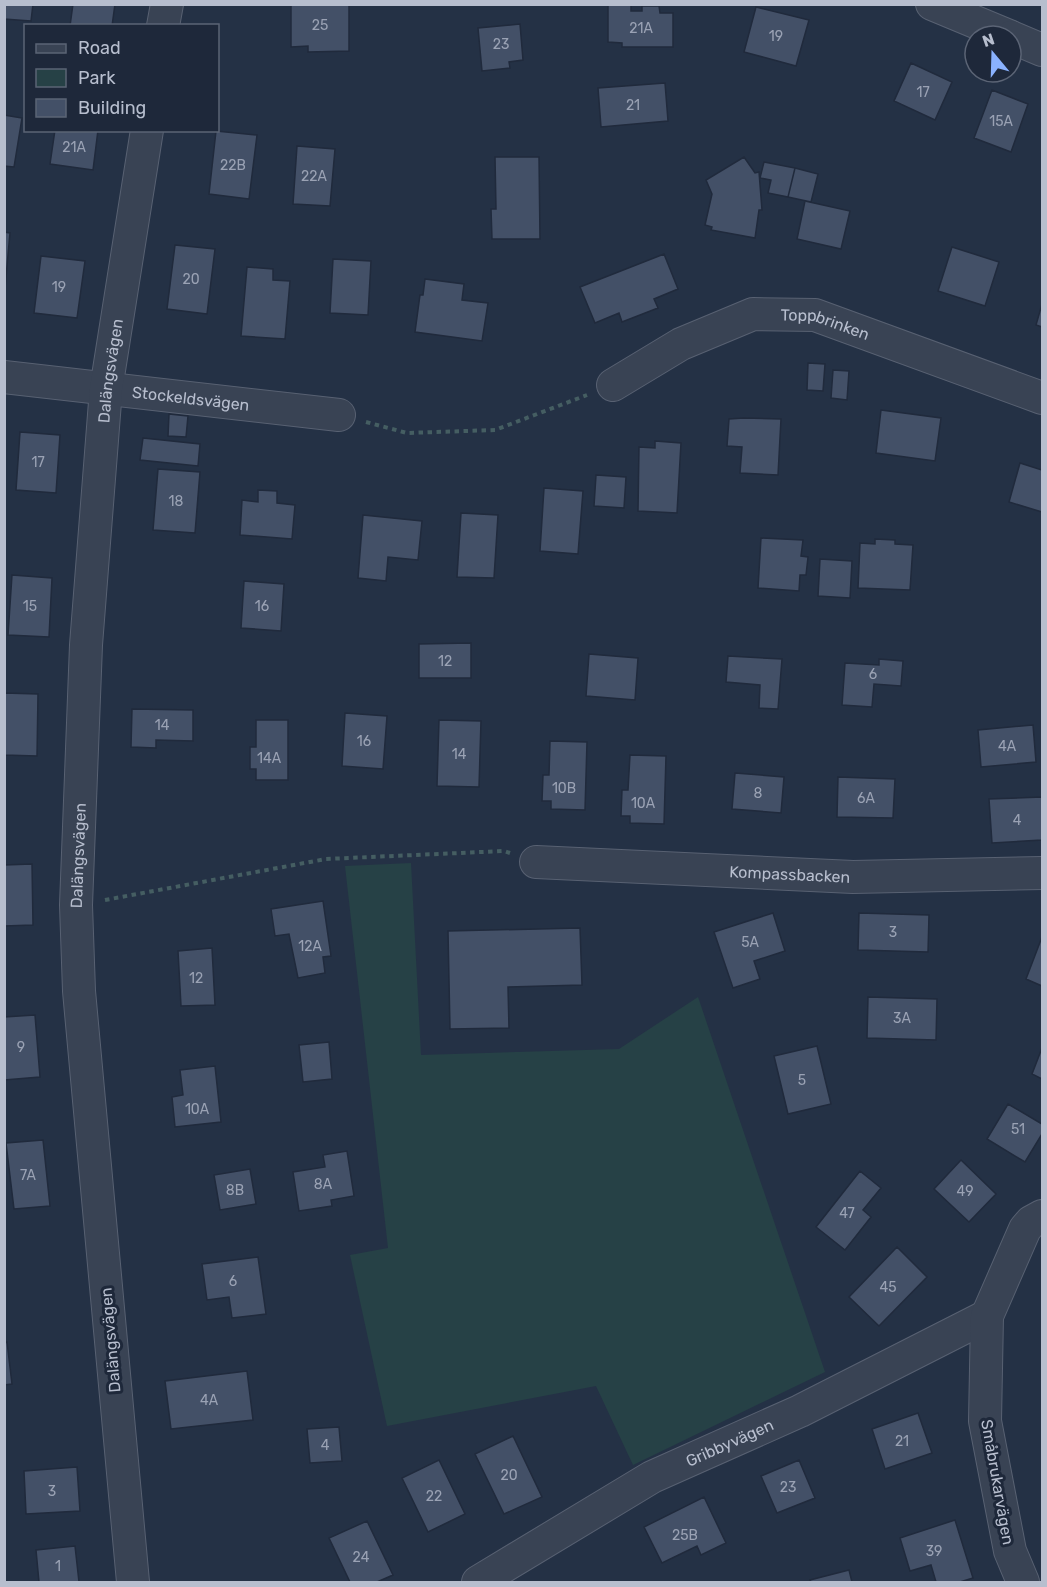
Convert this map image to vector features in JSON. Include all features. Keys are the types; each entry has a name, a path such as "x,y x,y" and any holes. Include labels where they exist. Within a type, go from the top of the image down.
{"street":[{"path":"163,24 166,4"},
{"path":"932,4 981,24"},
{"path":"1023,42 1042,50"},
{"name":"Dalängsvägen","path":"133,1582 79,991 76,905 86,645 106,389 147,132"},
{"name":"Toppbrinken","path":"613,385 681,344 753,314 815,315 1042,398"},
{"name":"Stockeldsvägen","path":"4,377 339,415"},
{"name":"Kompassbacken","path":"536,862 854,877 1042,873"},
{"name":"Småbrukarvägen","path":"1023,1582 1010,1551 985,1420 987,1316 1025,1229 1031,1222 1042,1216"},
{"name":"Gribbyvägen","path":"478,1582 652,1477 800,1411 987,1316"}],"path":[{"path":"339,415 407,434 495,430 613,385"},
{"path":"76,905 326,859 504,851 536,862"}],"green space":[{"path":"411,863 421,1055 619,1049 698,997 825,1372 633,1465 596,1386 387,1426 350,1255 388,1248 345,866"}],"building":[{"path":"4,4 33,4 31,21 4,19"},
{"path":"73,4 115,4 112,24 70,24"},
{"path":"291,4 349,4 349,51 308,52 308,46 291,47"},
{"path":"608,4 631,4 631,11 642,11 642,6 659,6 660,13 673,13 673,47 622,47 622,43 608,42"},
{"path":"756,7 809,20 796,66 744,52"},
{"path":"520,24 523,60 509,62 510,68 482,71 478,28"},
{"path":"911,63 952,82 935,120 894,101"},
{"path":"665,83 668,121 601,127 598,88"},
{"path":"992,90 1028,104 1011,152 974,138"},
{"path":"4,115 22,118 14,167 4,166"},
{"path":"55,132 98,132 93,170 50,164"},
{"path":"216,132 257,135 249,199 209,194"},
{"path":"297,146 335,149 330,206 293,204"},
{"path":"495,157 539,157 540,239 492,239 491,209 496,209"},
{"path":"744,157 755,173 759,172 762,210 759,210 755,238 711,230 712,227 705,225 712,194 706,180"},
{"path":"764,162 795,168 788,197 768,193 771,180 760,178"},
{"path":"795,168 818,174 811,202 788,197"},
{"path":"805,201 850,211 841,249 797,239"},
{"path":"4,232 10,233 5,288 4,288"},
{"path":"175,245 215,249 207,314 167,309"},
{"path":"952,247 999,262 985,306 938,291"},
{"path":"664,254 678,289 654,299 658,308 622,322 619,313 595,323 580,287"},
{"path":"41,256 85,261 77,318 34,313"},
{"path":"333,259 371,261 368,315 330,313"},
{"path":"247,267 273,269 273,280 290,281 285,339 241,336"},
{"path":"425,279 464,284 462,300 488,303 482,341 415,332 420,295 423,295"},
{"path":"1042,304 1042,327 1036,325"},
{"path":"808,363 825,364 823,391 807,390"},
{"path":"833,370 849,371 847,400 831,398"},
{"path":"881,410 941,418 935,461 876,453"},
{"path":"169,414 188,416 186,437 168,436"},
{"path":"729,419 781,419 778,475 740,473 742,447 727,446"},
{"path":"20,432 60,435 56,493 16,490"},
{"path":"143,438 200,444 198,466 140,460"},
{"path":"655,441 681,443 677,513 638,511 639,447 655,448"},
{"path":"1020,463 1042,470 1042,512 1009,502"},
{"path":"158,469 200,472 195,533 153,530"},
{"path":"596,475 626,477 624,508 594,506"},
{"path":"544,488 583,491 578,554 540,551"},
{"path":"258,490 277,491 277,503 295,505 292,539 240,535 242,500 258,502"},
{"path":"461,513 498,515 494,578 457,577"},
{"path":"363,515 422,521 418,560 388,557 386,581 358,578"},
{"path":"761,538 803,540 801,556 808,557 806,575 800,575 799,591 758,588"},
{"path":"875,539 895,540 895,544 913,545 910,590 858,588 860,543 875,544"},
{"path":"820,559 852,561 850,598 818,596"},
{"path":"12,575 52,578 49,637 8,635"},
{"path":"244,581 284,584 281,631 241,628"},
{"path":"471,643 471,678 419,678 419,644"},
{"path":"589,654 638,658 635,700 586,696"},
{"path":"728,656 782,659 778,709 759,708 760,685 726,682"},
{"path":"879,659 903,661 901,686 874,684 872,707 842,705 845,663 879,665"},
{"path":"4,693 38,694 37,756 4,755"},
{"path":"132,709 193,710 193,741 156,740 156,748 131,747"},
{"path":"345,713 387,716 383,769 342,766"},
{"path":"256,720 288,720 288,780 256,780 256,769 250,769 250,747 256,747"},
{"path":"439,720 481,721 479,787 437,786"},
{"path":"1033,725 1036,762 981,767 978,730"},
{"path":"550,741 587,742 585,810 551,809 551,801 542,801 543,775 549,775"},
{"path":"630,755 666,756 664,824 630,823 630,816 621,816 622,790 628,790"},
{"path":"735,773 784,777 781,813 732,809"},
{"path":"838,777 895,779 893,818 837,817"},
{"path":"1042,797 1042,840 992,843 989,799"},
{"path":"32,864 33,925 4,926 4,865"},
{"path":"323,901 331,956 323,957 325,973 298,978 289,934 275,936 271,909"},
{"path":"773,913 785,951 754,961 760,979 733,988 714,932"},
{"path":"859,913 929,915 928,952 858,950"},
{"path":"580,928 582,985 508,987 509,1028 450,1029 448,931"},
{"path":"1042,937 1042,986 1026,979"},
{"path":"212,948 215,1005 181,1006 178,951"},
{"path":"868,997 937,999 936,1040 867,1038"},
{"path":"35,1015 40,1077 4,1080 4,1017"},
{"path":"329,1042 332,1079 303,1082 299,1045"},
{"path":"817,1046 831,1104 788,1114 774,1056"},
{"path":"1042,1048 1042,1079 1032,1074"},
{"path":"215,1066 221,1122 175,1127 172,1097 183,1095 180,1070"},
{"path":"1008,1104 1042,1124 1042,1134 1025,1162 987,1139"},
{"path":"43,1140 50,1206 14,1209 6,1143"},
{"path":"347,1151 354,1196 331,1200 332,1206 299,1211 293,1172 325,1167 323,1155"},
{"path":"961,1160 996,1194 969,1222 934,1189"},
{"path":"250,1169 256,1204 220,1210 214,1175"},
{"path":"860,1171 881,1188 863,1210 871,1217 845,1250 816,1227"},
{"path":"897,1247 927,1277 879,1326 849,1297"},
{"path":"258,1257 266,1314 232,1318 229,1297 207,1300 202,1264"},
{"path":"7,1342 12,1384 4,1385 4,1343"},
{"path":"247,1371 253,1420 171,1429 165,1381"},
{"path":"918,1413 932,1453 885,1469 872,1429"},
{"path":"339,1427 342,1461 310,1463 307,1429"},
{"path":"513,1436 542,1497 504,1514 475,1454"},
{"path":"439,1460 465,1514 428,1532 402,1478"},
{"path":"799,1460 815,1498 777,1513 761,1476"},
{"path":"77,1467 80,1511 26,1514 24,1471"},
{"path":"704,1497 726,1543 701,1555 697,1546 662,1563 644,1527"},
{"path":"955,1520 973,1578 960,1582 936,1582 931,1565 910,1571 900,1538"},
{"path":"367,1521 393,1575 377,1582 350,1582 329,1538"},
{"path":"75,1546 79,1582 39,1582 36,1550"},
{"path":"849,1570 852,1582 811,1582 810,1580"}]}
